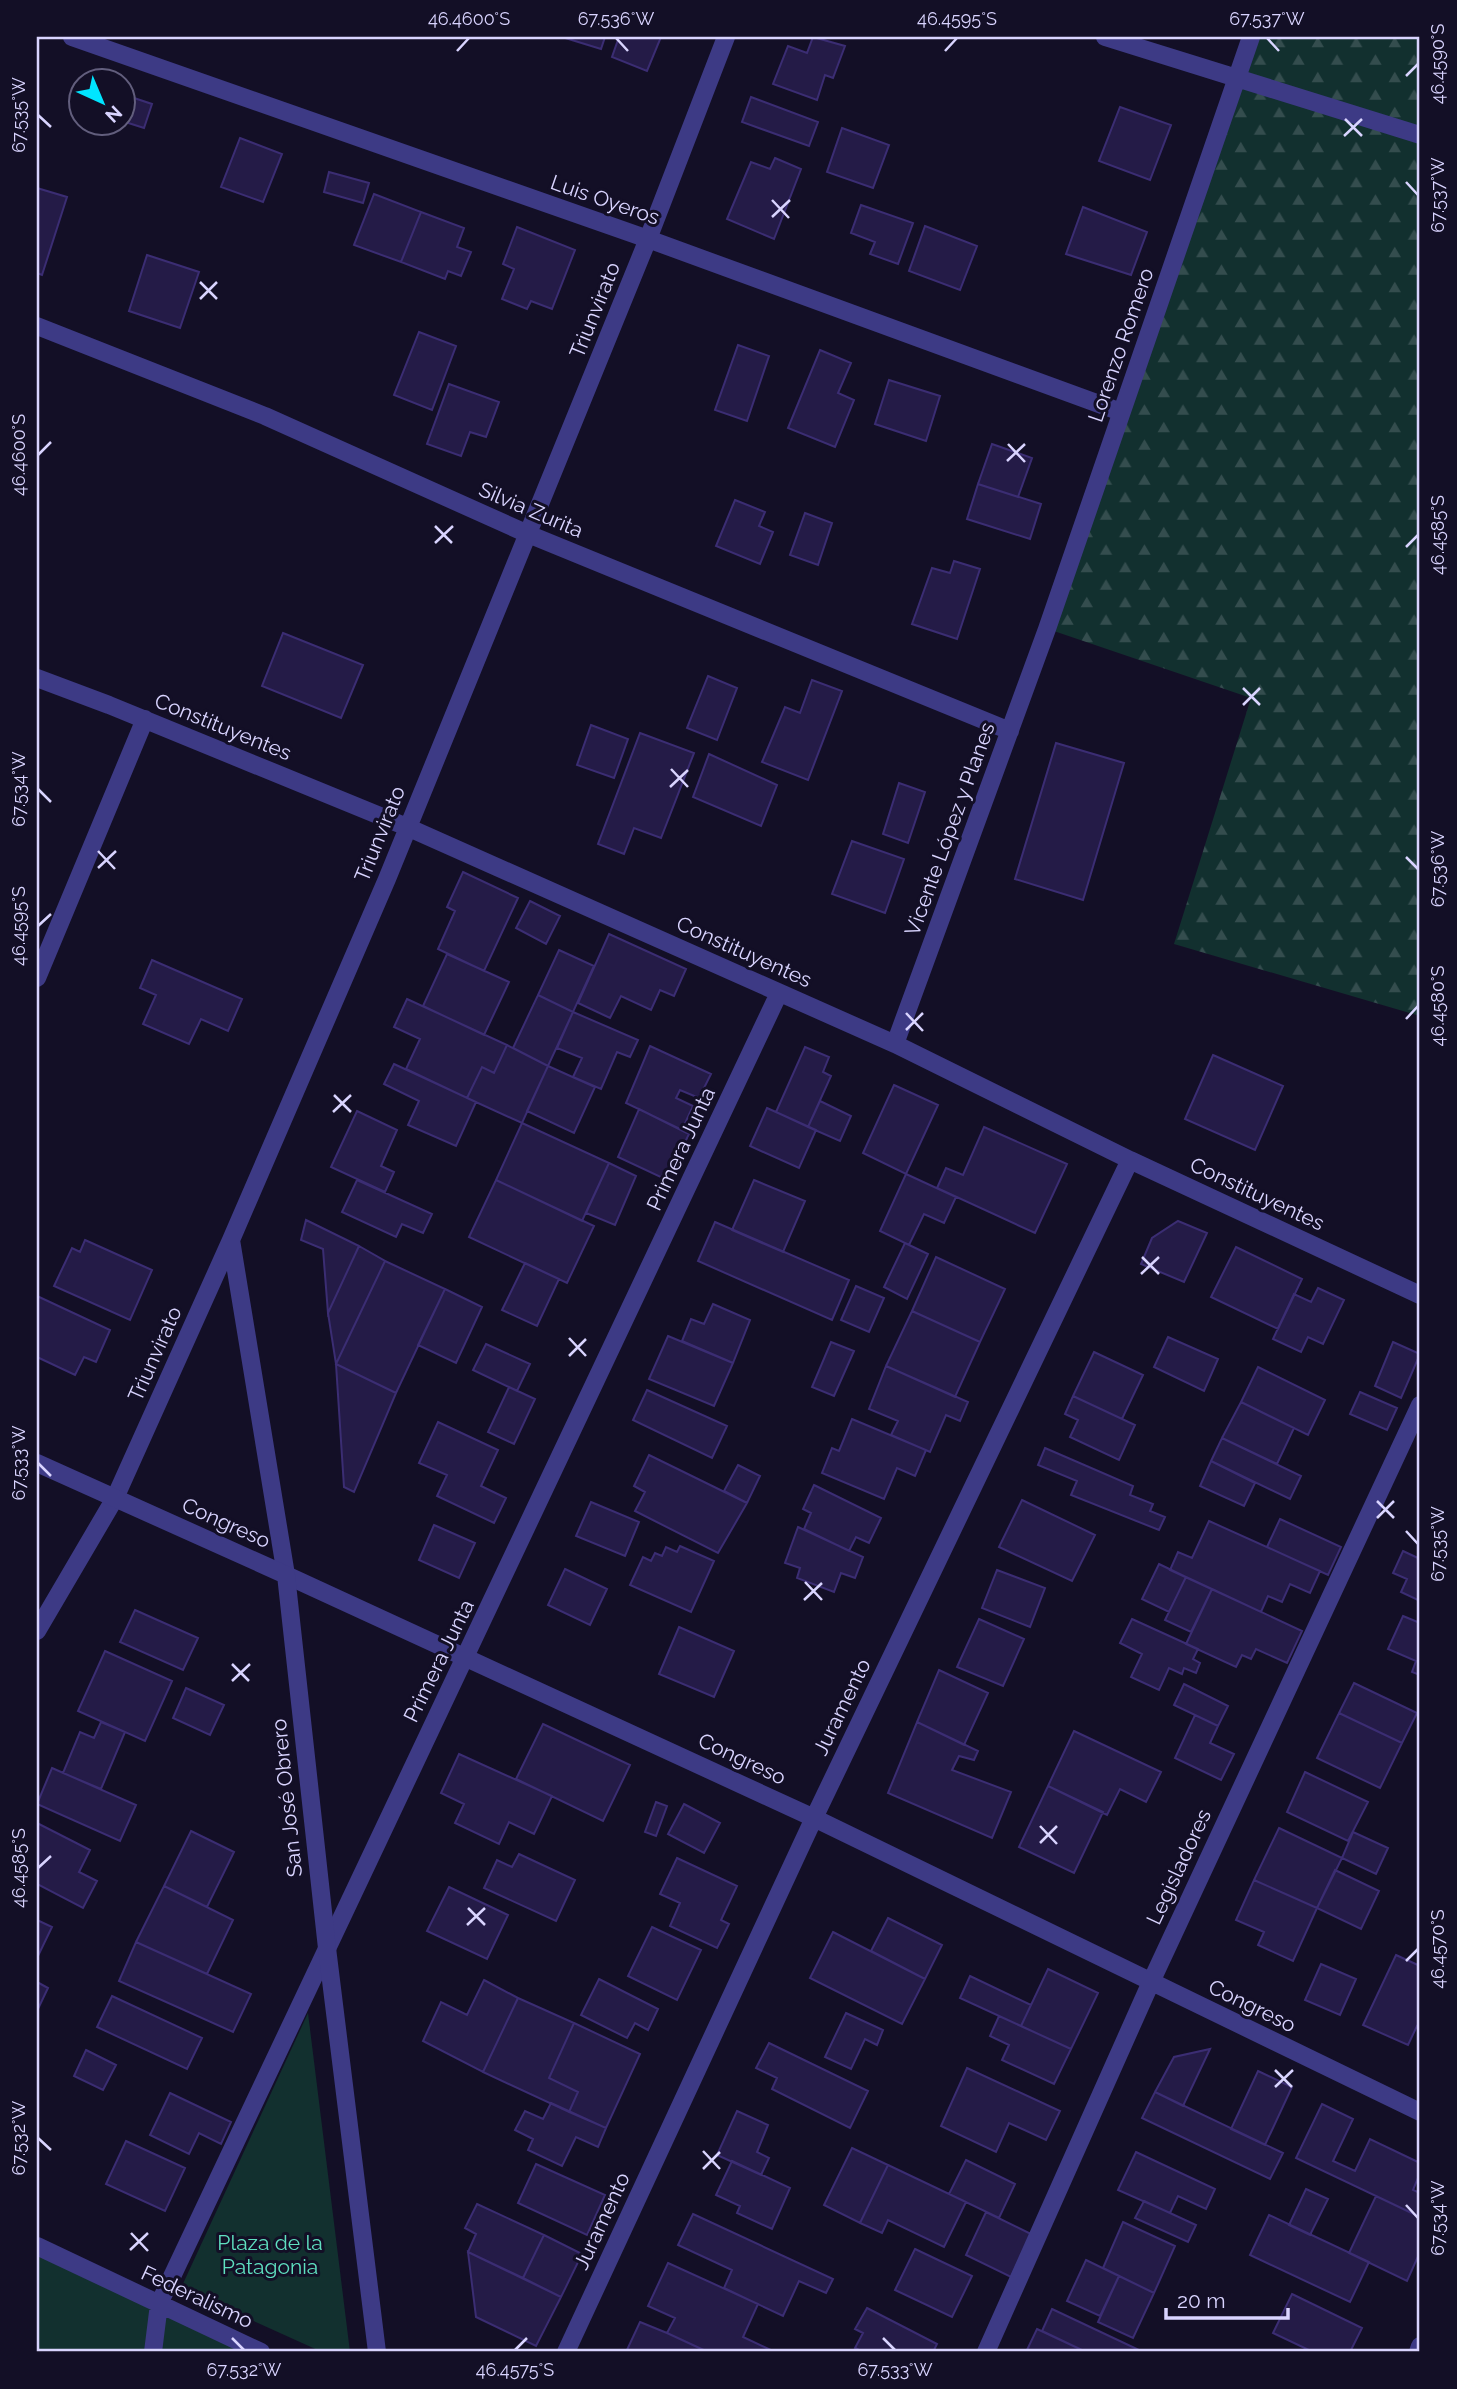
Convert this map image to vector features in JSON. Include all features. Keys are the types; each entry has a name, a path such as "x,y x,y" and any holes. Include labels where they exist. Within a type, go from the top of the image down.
{"street":[{"name":"Luis Oyeros","path":"72,37 648,239 1121,412"},
{"name":"Triunvirato","path":"37,1631 115,1498 231,1240 528,534 648,239 726,37"},
{"path":"1105,37 1238,76 1420,135"},
{"path":"1238,76 1251,37"},
{"name":"Lorenzo Romero","path":"1048,629 1238,76"},
{"name":"Silvia Zurita","path":"37,326 265,416 528,534 1010,731"},
{"name":"Vicente López y Planes","path":"895,1044 1048,629"},
{"name":"Constituyentes","path":"37,678 145,719 407,827 895,1044 1130,1160 1420,1295"},
{"path":"37,978 145,719"},
{"name":"Primera Junta","path":"153,2352 159,2304 779,993"},
{"name":"Juramento","path":"566,2352 814,1818 1130,1160"},
{"name":"San José Obrero","path":"231,1240 285,1575 327,1948 377,2352"},
{"name":"Legisladores","path":"986,2352 1151,1982 1420,1405"},
{"name":"Congreso","path":"37,1463 467,1656 814,1818 1420,2112"},
{"name":"Federalismo","path":"37,2246 261,2352"},
{"path":"1418,2352 1420,2346"}],"green space":[{"path":"1251,37 1420,37 1420,1016 1174,944 1251,698 1048,629"},
{"name":"Plaza de la Patagonia","path":"308,2013 350,2352 322,2352 181,2288"},
{"path":"37,2246 261,2352 37,2352"}],"building":[{"path":"562,37 605,37 601,49"},
{"path":"619,37 661,37 647,71 612,57"},
{"path":"813,37 845,46 833,78 825,75 817,100 773,84 788,46 807,53"},
{"path":"751,97 818,122 809,146 742,122"},
{"path":"136,99 152,104 144,128 136,125"},
{"path":"1120,107 1171,125 1150,180 1099,161"},
{"path":"842,128 889,145 873,188 827,172"},
{"path":"240,138 282,154 263,202 221,187"},
{"path":"775,158 801,169 774,239 727,219 751,162 770,169"},
{"path":"329,172 369,183 363,203 324,192"},
{"path":"37,188 67,197 42,275 37,273"},
{"path":"374,194 421,212 401,262 354,245"},
{"path":"861,205 913,223 898,264 870,254 875,242 851,233"},
{"path":"1083,207 1147,232 1131,275 1066,254"},
{"path":"421,212 464,228 457,247 471,252 461,276 448,271 445,279 401,262"},
{"path":"925,226 977,246 960,290 909,271"},
{"path":"517,227 575,250 552,309 531,301 527,309 502,299 514,269 503,264"},
{"path":"147,255 199,272 180,328 129,311"},
{"path":"419,332 456,346 432,410 394,395"},
{"path":"738,345 769,356 747,421 715,410"},
{"path":"820,350 851,363 838,393 854,400 835,447 788,428"},
{"path":"889,380 940,396 926,441 875,424"},
{"path":"449,384 499,402 486,437 470,432 461,456 427,444"},
{"path":"992,444 1032,458 1018,497 978,484"},
{"path":"978,484 1041,504 1030,539 967,519"},
{"path":"735,500 765,512 759,526 773,532 760,564 716,546"},
{"path":"805,513 832,523 818,565 790,555"},
{"path":"954,561 980,569 957,639 912,624 932,568 950,573"},
{"path":"283,633 363,665 341,718 262,686"},
{"path":"708,676 737,688 717,740 687,728"},
{"path":"812,680 842,691 808,780 762,762 785,707 800,713"},
{"path":"591,725 628,739 614,778 577,765"},
{"path":"640,733 694,753 661,838 634,828 624,854 598,844"},
{"path":"1056,743 1124,763 1083,900 1015,879"},
{"path":"709,754 777,785 761,826 693,797"},
{"path":"899,783 925,792 908,843 883,834"},
{"path":"852,841 904,859 885,913 832,894"},
{"path":"463,872 518,898 484,971 438,949 455,911 447,907"},
{"path":"530,901 560,916 546,944 516,928"},
{"path":"609,934 686,969 674,996 660,990 651,1010 621,996 610,1018 578,1003"},
{"path":"559,950 594,966 573,1012 538,995"},
{"path":"447,954 509,982 484,1035 423,1006"},
{"path":"152,960 242,999 228,1031 201,1019 189,1044 143,1024 156,995 140,988"},
{"path":"538,995 573,1012 548,1066 513,1048"},
{"path":"407,999 507,1045 494,1073 482,1067 467,1098 406,1069 420,1039 394,1027"},
{"path":"573,1012 638,1040 630,1057 617,1052 601,1089 573,1077 582,1058 557,1048"},
{"path":"507,1045 548,1066 522,1123 467,1098 482,1067 494,1073"},
{"path":"650,1046 711,1074 699,1098 680,1090 676,1098 693,1106 682,1130 626,1103"},
{"path":"805,1047 829,1057 823,1072 831,1076 808,1127 776,1112"},
{"path":"1213,1055 1283,1086 1255,1150 1185,1119"},
{"path":"394,1064 476,1102 456,1146 408,1125 419,1101 384,1084"},
{"path":"548,1066 595,1087 574,1133 527,1111"},
{"path":"894,1085 938,1105 906,1174 863,1153"},
{"path":"820,1101 851,1116 840,1141 808,1127"},
{"path":"767,1108 816,1130 799,1168 750,1146"},
{"path":"639,1109 689,1134 667,1180 618,1157"},
{"path":"357,1111 397,1130 381,1166 394,1172 385,1192 331,1167"},
{"path":"522,1123 609,1163 582,1221 496,1180"},
{"path":"984,1127 1067,1164 1035,1233 937,1188 946,1168 963,1175"},
{"path":"609,1163 636,1176 615,1225 586,1213"},
{"path":"906,1174 956,1197 944,1223 924,1214 909,1245 880,1231"},
{"path":"357,1180 432,1214 423,1233 402,1224 396,1237 342,1212"},
{"path":"496,1180 594,1226 567,1283 469,1237"},
{"path":"754,1180 805,1201 783,1252 732,1230"},
{"path":"306,1220 359,1246 328,1313 323,1249 301,1240"},
{"path":"1178,1221 1207,1233 1184,1282 1141,1264 1152,1238"},
{"path":"715,1222 849,1280 832,1320 698,1261"},
{"path":"85,1240 152,1270 130,1320 54,1286 72,1248 80,1252"},
{"path":"905,1243 928,1254 907,1299 884,1287"},
{"path":"359,1246 385,1261 336,1364 328,1313"},
{"path":"1236,1247 1302,1279 1278,1329 1211,1297"},
{"path":"936,1257 1005,1289 980,1342 912,1311"},
{"path":"385,1261 445,1289 396,1393 336,1364"},
{"path":"525,1263 559,1279 537,1326 502,1310"},
{"path":"856,1286 884,1298 869,1332 841,1320"},
{"path":"1318,1288 1344,1300 1323,1344 1308,1337 1301,1352 1273,1339 1294,1294 1311,1302"},
{"path":"445,1289 482,1307 456,1363 418,1345"},
{"path":"37,1296 110,1330 96,1362 84,1357 75,1375 37,1357"},
{"path":"713,1304 750,1320 733,1363 682,1341 691,1319 704,1324"},
{"path":"912,1311 980,1342 955,1397 886,1366"},
{"path":"668,1336 733,1363 714,1406 649,1379"},
{"path":"1168,1337 1218,1359 1204,1391 1154,1367"},
{"path":"831,1342 854,1351 834,1396 812,1387"},
{"path":"1393,1342 1420,1354 1401,1398 1375,1386"},
{"path":"486,1344 530,1364 517,1391 473,1370"},
{"path":"1094,1352 1143,1375 1122,1419 1073,1396"},
{"path":"336,1364 396,1393 354,1492 344,1487"},
{"path":"886,1366 968,1402 960,1421 946,1415 930,1452 891,1435 898,1421 869,1409"},
{"path":"1258,1367 1325,1400 1308,1435 1241,1402"},
{"path":"509,1387 535,1399 514,1444 488,1432"},
{"path":"647,1390 727,1426 712,1458 633,1420"},
{"path":"1360,1392 1397,1408 1387,1430 1350,1414"},
{"path":"1073,1396 1135,1425 1119,1460 1070,1437 1078,1420 1065,1414"},
{"path":"1241,1402 1294,1428 1277,1464 1222,1438"},
{"path":"852,1419 926,1450 915,1476 897,1468 884,1499 822,1473 832,1448 839,1451"},
{"path":"438,1422 498,1450 481,1486 506,1498 494,1523 437,1496 447,1475 419,1463"},
{"path":"1222,1438 1301,1476 1290,1499 1211,1461"},
{"path":"1045,1448 1133,1486 1130,1495 1153,1504 1150,1511 1165,1517 1159,1530 1071,1495 1077,1481 1038,1465"},
{"path":"649,1455 747,1503 718,1553 635,1511 645,1492 634,1486"},
{"path":"1211,1461 1255,1483 1244,1506 1200,1486"},
{"path":"738,1465 760,1476 747,1503 724,1491"},
{"path":"814,1485 881,1518 869,1543 856,1537 849,1551 804,1529 811,1513 803,1509"},
{"path":"1022,1500 1095,1535 1072,1581 999,1547"},
{"path":"591,1502 639,1522 625,1556 576,1536"},
{"path":"1280,1519 1341,1547 1328,1575 1267,1547"},
{"path":"1209,1521 1320,1571 1310,1593 1290,1584 1282,1602 1268,1596 1261,1612 1170,1570 1178,1552 1192,1558"},
{"path":"434,1525 475,1543 459,1578 419,1560"},
{"path":"798,1527 863,1557 855,1578 841,1573 834,1592 797,1578 800,1568 785,1563"},
{"path":"680,1546 714,1561 691,1612 630,1585 643,1557 651,1561 655,1553 662,1556 666,1547 677,1552"},
{"path":"1403,1551 1420,1559 1420,1601 1401,1592 1407,1579 1393,1573"},
{"path":"1159,1564 1186,1577 1169,1612 1142,1599"},
{"path":"565,1569 607,1589 590,1625 548,1605"},
{"path":"997,1570 1045,1588 1030,1627 982,1608"},
{"path":"1186,1577 1212,1589 1191,1632 1165,1620"},
{"path":"1212,1589 1302,1631 1287,1663 1256,1649 1251,1659 1242,1655 1236,1667 1186,1644"},
{"path":"135,1610 198,1638 183,1670 120,1642"},
{"path":"1403,1616 1420,1623 1420,1675 1412,1672 1416,1661 1388,1649"},
{"path":"979,1619 1024,1639 1003,1686 957,1667"},
{"path":"1132,1619 1198,1649 1193,1659 1200,1663 1196,1673 1184,1668 1182,1674 1169,1668 1159,1690 1131,1677 1142,1654 1120,1643"},
{"path":"679,1627 734,1651 714,1697 659,1674"},
{"path":"105,1651 172,1681 145,1741 78,1711"},
{"path":"939,1670 988,1693 964,1745 917,1722"},
{"path":"1354,1683 1417,1713 1402,1743 1339,1713"},
{"path":"1184,1684 1228,1706 1218,1726 1174,1705"},
{"path":"186,1688 224,1705 210,1735 173,1718"},
{"path":"1339,1713 1402,1743 1380,1788 1317,1758"},
{"path":"1195,1715 1218,1726 1210,1743 1234,1754 1221,1780 1175,1758"},
{"path":"101,1722 125,1732 101,1789 63,1773 80,1732 94,1738"},
{"path":"917,1722 978,1751 974,1760 959,1756 952,1770 1011,1792 992,1838 888,1793"},
{"path":"543,1724 630,1765 603,1821 516,1779"},
{"path":"1074,1731 1161,1772 1146,1802 1120,1789 1107,1815 1048,1786"},
{"path":"459,1754 552,1796 534,1834 509,1822 499,1844 455,1823 464,1804 441,1793"},
{"path":"52,1768 136,1805 120,1841 37,1804"},
{"path":"1305,1772 1368,1802 1348,1841 1287,1812"},
{"path":"1048,1786 1103,1812 1074,1873 1019,1847"},
{"path":"656,1802 667,1806 656,1836 645,1832"},
{"path":"684,1804 720,1823 704,1853 668,1834"},
{"path":"37,1823 90,1850 79,1872 97,1881 83,1908 37,1884"},
{"path":"1279,1828 1342,1858 1317,1908 1254,1880"},
{"path":"191,1831 234,1852 207,1907 164,1886"},
{"path":"1353,1832 1388,1848 1376,1874 1342,1858"},
{"path":"519,1854 575,1880 556,1921 484,1888 497,1860 512,1867"},
{"path":"677,1858 737,1886 721,1920 729,1924 717,1948 670,1926 680,1903 660,1894"},
{"path":"1335,1870 1379,1891 1361,1929 1317,1908"},
{"path":"1254,1880 1317,1908 1293,1961 1258,1945 1264,1932 1236,1920"},
{"path":"164,1886 233,1920 207,1974 136,1942"},
{"path":"449,1887 508,1915 487,1959 427,1931"},
{"path":"888,1918 942,1945 925,1979 871,1951"},
{"path":"37,1920 52,1927 37,1958"},
{"path":"652,1927 701,1950 677,2000 628,1976"},
{"path":"833,1932 925,1979 902,2024 810,1978"},
{"path":"136,1942 251,1994 233,2032 119,1981"},
{"path":"1396,1955 1420,1966 1420,2028 1417,2026 1408,2045 1363,2025"},
{"path":"1321,1964 1356,1979 1340,2015 1305,2000"},
{"path":"1048,1969 1098,1993 1071,2049 1021,2026"},
{"path":"970,1976 1031,2005 1021,2026 960,1998"},
{"path":"599,1979 658,2009 648,2030 635,2023 627,2038 581,2015"},
{"path":"484,1980 518,1998 483,2072 423,2041 441,2002 467,2015"},
{"path":"37,1982 48,1988 37,2011"},
{"path":"112,1996 202,2038 187,2069 97,2027"},
{"path":"518,1998 574,2023 549,2078 578,2092 569,2112 483,2072"},
{"path":"846,2013 883,2030 877,2045 865,2039 851,2069 825,2057"},
{"path":"999,2016 1071,2049 1054,2084 1002,2060 1009,2045 990,2036"},
{"path":"574,2023 640,2054 606,2128 569,2112 578,2092 549,2078"},
{"path":"769,2043 868,2091 850,2128 772,2089 777,2078 756,2068"},
{"path":"1210,2049 1183,2106 1155,2092 1174,2057"},
{"path":"86,2050 116,2065 103,2090 74,2076"},
{"path":"967,2068 1060,2111 1046,2140 1009,2123 996,2152 941,2126"},
{"path":"1258,2071 1292,2087 1265,2145 1231,2129"},
{"path":"1155,2092 1283,2153 1270,2179 1142,2118"},
{"path":"170,2093 231,2122 221,2144 199,2133 189,2154 150,2135"},
{"path":"551,2103 606,2128 598,2147 576,2137 562,2166 528,2150 533,2139 515,2130 525,2111 543,2119"},
{"path":"1322,2104 1353,2119 1333,2161 1355,2171 1370,2139 1420,2163 1420,2173 1413,2190 1420,2193 1420,2217 1296,2158"},
{"path":"737,2111 768,2125 757,2152 769,2158 761,2175 717,2155"},
{"path":"126,2141 185,2168 165,2211 106,2184"},
{"path":"852,2148 888,2165 860,2223 824,2205"},
{"path":"1136,2152 1215,2189 1206,2209 1178,2196 1170,2213 1118,2190"},
{"path":"966,2160 1015,2184 999,2218 949,2194"},
{"path":"732,2161 790,2188 772,2229 737,2213 740,2206 716,2195"},
{"path":"536,2164 605,2195 587,2235 518,2203"},
{"path":"888,2165 966,2202 944,2247 888,2220 882,2233 860,2223"},
{"path":"1306,2189 1328,2199 1310,2235 1289,2225"},
{"path":"1376,2196 1420,2217 1420,2252 1407,2281 1349,2253"},
{"path":"1144,2201 1196,2225 1188,2242 1135,2218"},
{"path":"477,2204 544,2235 523,2278 468,2252 476,2234 465,2228"},
{"path":"986,2212 1031,2234 1011,2277 966,2255"},
{"path":"693,2214 833,2279 826,2293 799,2281 783,2316 724,2288 732,2270 678,2245"},
{"path":"1269,2215 1369,2262 1350,2302 1250,2255"},
{"path":"1123,2222 1175,2246 1154,2293 1103,2268"},
{"path":"544,2235 582,2254 561,2297 523,2278"},
{"path":"915,2249 972,2276 952,2317 895,2290"},
{"path":"468,2252 561,2297 536,2346 476,2317"},
{"path":"1086,2260 1119,2276 1100,2316 1067,2301"},
{"path":"668,2263 758,2304 743,2337 775,2352 708,2352 667,2333 675,2318 648,2306"},
{"path":"1119,2276 1154,2293 1133,2338 1098,2322"},
{"path":"1292,2294 1362,2328 1350,2352 1313,2352 1273,2333"},
{"path":"867,2308 937,2344 933,2352 864,2352 855,2348 863,2333 855,2329"},
{"path":"1052,2309 1139,2350 1081,2352 1082,2350 1042,2331"},
{"path":"640,2322 667,2333 708,2352 626,2352"},
{"path":"1037,2329 1082,2350 1026,2352"}]}
